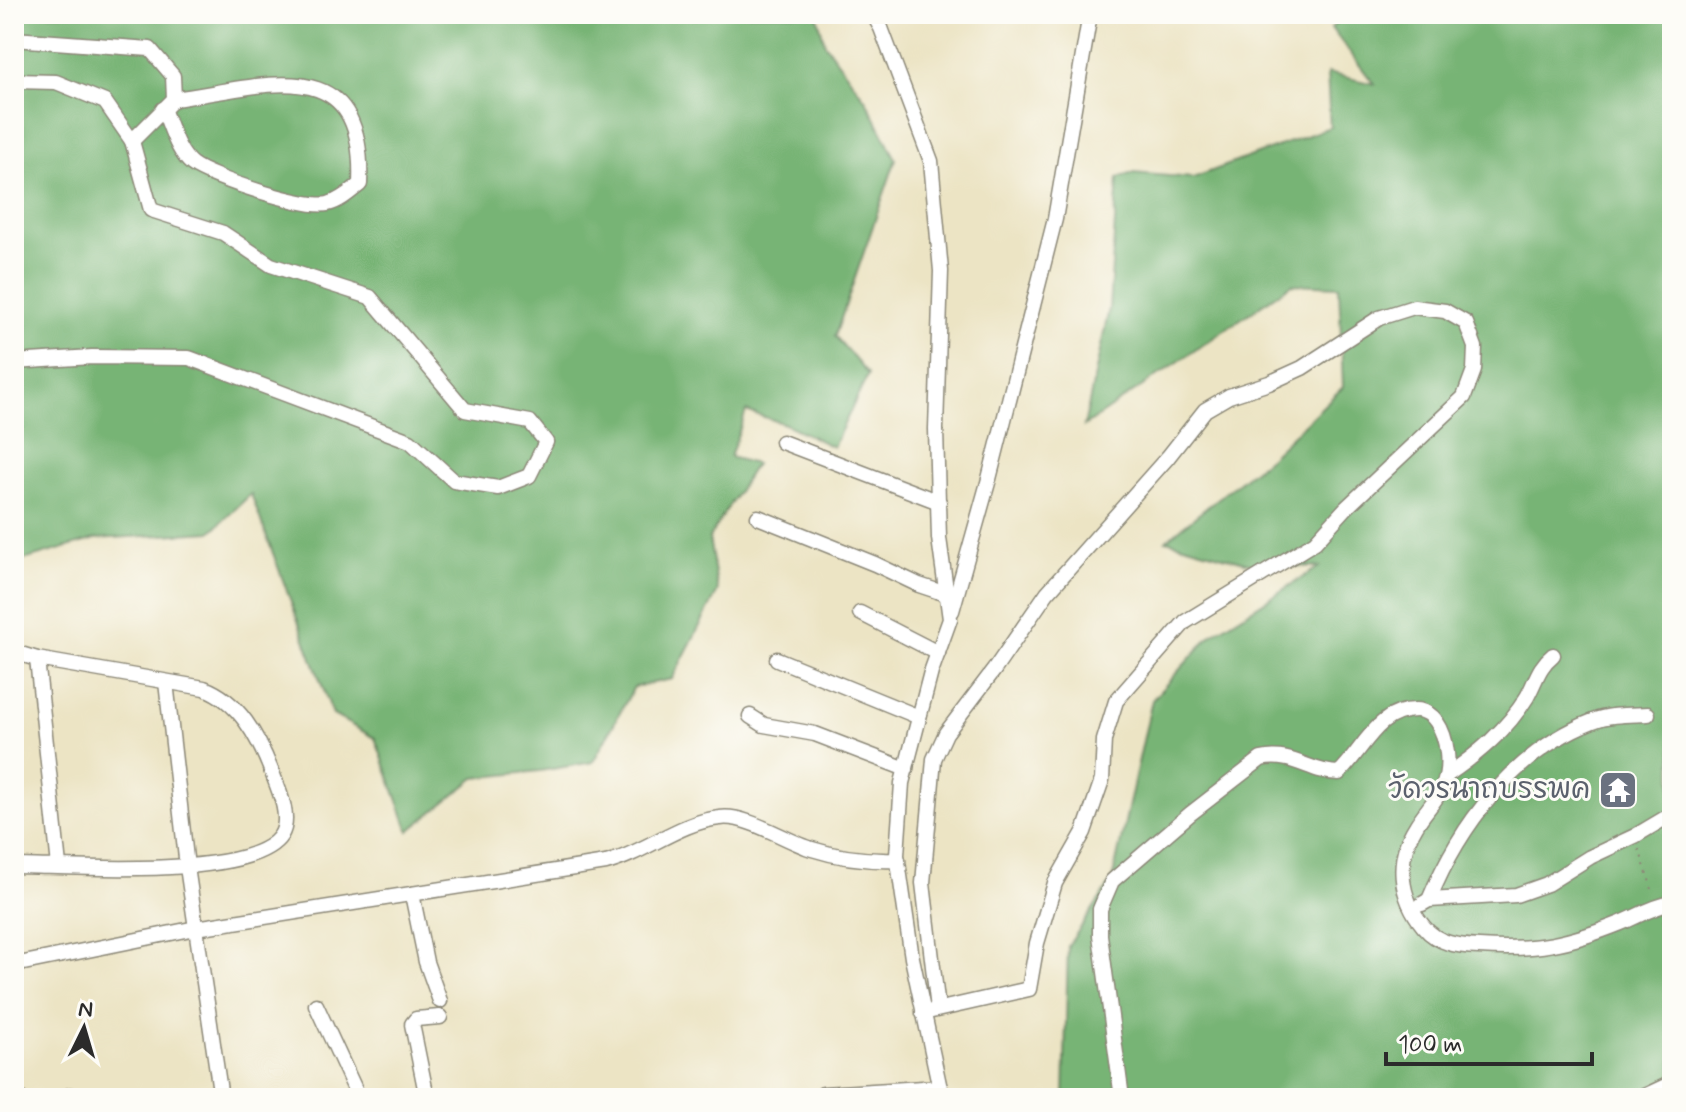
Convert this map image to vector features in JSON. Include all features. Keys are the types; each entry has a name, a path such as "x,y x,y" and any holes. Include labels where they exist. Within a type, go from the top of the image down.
{"street":[{"path":"873,14 931,161 941,271 936,429 939,538 950,619"},
{"path":"823,1094 941,1093 912,958 898,860 902,783 989,479 1055,219 1090,14"},
{"path":"14,39 150,49 173,76 169,104 179,146 188,160 205,171 313,206 331,204 360,184 360,167 350,117 337,98 298,83 169,104 132,141"},
{"path":"14,81 56,82 105,102 132,141 151,210 223,233 271,265 370,297 465,410 530,422 546,442 529,476 498,488 454,481 410,441 189,358 92,357 14,362"},
{"path":"923,1013 1029,989 1037,943 1055,883 1084,832 1102,780 1104,740 1116,701 1185,622 1315,542 1346,508 1464,397 1474,370 1475,347 1466,323 1445,311 1414,307 1379,318 1302,368 1229,396 1205,410 1168,457 1047,593 946,733 934,759 923,883 938,1009"},
{"path":"782,442 939,502"},
{"path":"758,517 946,594"},
{"path":"860,613 938,653"},
{"path":"14,652 37,659 204,688 219,694 236,709 262,748 283,807 285,825 280,838 255,855 232,862 187,867 14,866"},
{"path":"1447,775 1473,757 1503,729 1528,696 1538,670 1553,655"},
{"path":"37,659 59,866"},
{"path":"777,659 919,717"},
{"path":"166,682 187,867 221,1098"},
{"path":"1122,1098 1100,935 1100,909 1112,881 1190,814 1261,759 1275,756 1293,759 1327,773 1339,773 1385,719 1401,710 1422,710 1435,718 1444,736 1447,775 1443,788 1414,828 1401,861 1401,876 1412,910 1435,939 1458,946 1529,949 1566,943 1665,904"},
{"path":"1429,900 1442,868 1466,828 1522,763 1593,721 1619,715 1648,714"},
{"path":"750,716 764,725 815,734 906,769"},
{"path":"1412,910 1429,900 1516,895 1547,884 1590,857 1672,814"},
{"path":"14,965 196,928 606,863 702,822 722,817 738,819 814,849 856,859 898,860"},
{"path":"412,894 426,962 440,1001"},
{"path":"316,1005 359,1098"},
{"path":"427,1098 412,1024 416,1019 440,1017"},
{"path":"1640,1098 1672,1083"},
{"path":"14,1097 20,1098"}],"path":[{"path":"1635,836 1665,904 1672,946"}],"green space":[{"path":"14,14 817,14 825,44 866,100 896,159 835,336 868,375 833,447 785,424 746,411 730,457 755,464 709,538 718,591 672,679 634,687 593,762 475,778 409,831 375,738 333,715 251,494 211,532 95,539 14,563"},
{"path":"1345,14 1672,14 1672,1098 1064,1098 1068,946 1112,881 1152,700 1211,635 1319,567 1255,565 1166,540 1270,457 1343,387 1339,286 1292,284 1084,426 1109,309 1118,178 1133,173 1193,178 1330,127 1327,73 1374,84 1331,28"}],"place":[{"name":"วัดวรนาถบรรพค","path":"1618,790"}]}
